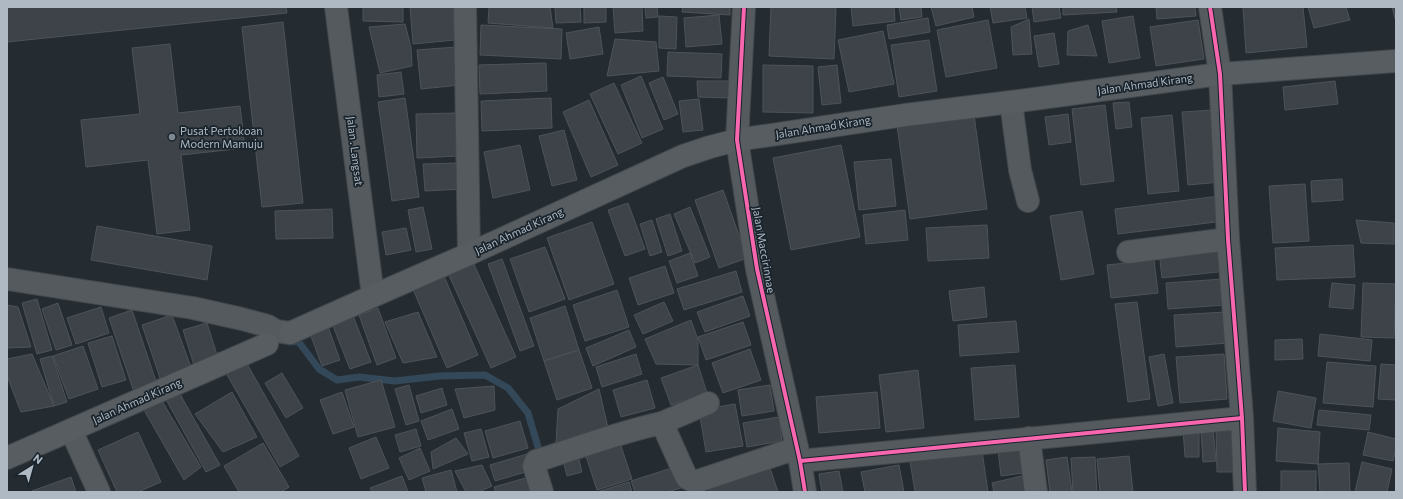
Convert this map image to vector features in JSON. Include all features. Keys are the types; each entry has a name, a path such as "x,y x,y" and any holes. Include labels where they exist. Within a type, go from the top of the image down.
{"main road":[{"name":"Jalan Ahmad Kirang","path":"289,334 469,254 682,156 737,140 905,115 1220,74 1396,61"},
{"name":"Jalan Ahmad Kirang","path":"7,458 267,344"}],"street":[{"name":"Jalan . Langsat","path":"336,7 373,296"},
{"path":"465,7 469,254"},
{"name":"Jalan Maccirinnae","path":"744,7 737,140 757,269 805,492"},
{"path":"1210,7 1220,74 1228,239 1242,418 1244,492"},
{"path":"1011,102 1020,170 1028,201"},
{"path":"1128,252 1228,239"},
{"path":"7,279 193,308 268,326 276,331 289,334"},
{"path":"267,344 289,334"},
{"path":"542,492 534,466 536,461 643,426 662,423 708,402"},
{"path":"662,423 687,478 695,482 798,455 1029,438 1242,418"},
{"path":"71,430 99,492"},
{"path":"1029,438 1036,492"}],"building":[{"path":"7,7 286,7 287,13 7,42"},
{"path":"363,7 403,7 403,22 363,21"},
{"path":"410,7 453,7 455,40 413,44"},
{"path":"489,7 550,7 553,28 488,23"},
{"path":"555,7 580,7 581,22 556,23"},
{"path":"584,7 606,7 606,22 584,23"},
{"path":"613,7 642,7 643,31 615,33"},
{"path":"645,7 657,7 658,17 646,18"},
{"path":"683,7 730,7 730,15 682,12"},
{"path":"771,7 836,7 834,59 769,56"},
{"path":"851,7 894,7 895,21 853,26"},
{"path":"899,7 921,7 922,17 901,20"},
{"path":"931,7 972,7 974,17 936,26"},
{"path":"990,7 1025,7 1027,18 993,23"},
{"path":"1032,7 1059,7 1061,18 1034,22"},
{"path":"1063,7 1116,7 1117,12 1063,15"},
{"path":"1156,7 1195,7 1196,16 1157,19"},
{"path":"1243,7 1303,7 1307,47 1246,53"},
{"path":"1308,7 1346,7 1350,20 1314,28"},
{"path":"1392,7 1396,7 1396,22"},
{"path":"719,15 722,44 686,47 684,18"},
{"path":"659,16 677,17 676,49 659,48"},
{"path":"1133,16 1140,58 1109,63 1102,21"},
{"path":"928,18 930,32 889,39 887,25"},
{"path":"1029,19 1032,54 1013,55 1011,27"},
{"path":"988,20 997,68 946,77 937,30"},
{"path":"1198,20 1204,59 1156,66 1150,27"},
{"path":"283,22 303,203 262,207 242,27"},
{"path":"405,24 411,47 412,66 380,73 369,27"},
{"path":"481,25 562,29 561,59 480,55"},
{"path":"1088,25 1097,56 1067,55 1068,31"},
{"path":"599,27 603,54 570,59 566,33"},
{"path":"883,31 894,84 849,92 838,40"},
{"path":"1054,33 1059,64 1039,67 1034,36"},
{"path":"615,39 656,42 659,71 607,76"},
{"path":"929,40 937,91 899,97 891,45"},
{"path":"170,44 178,113 240,106 245,148 181,155 190,230 157,234 148,160 86,167 81,120 140,114 132,48"},
{"path":"456,47 460,85 421,89 417,50"},
{"path":"668,52 722,54 721,78 667,76"},
{"path":"546,63 547,91 480,94 479,65"},
{"path":"763,65 813,66 813,113 763,112"},
{"path":"837,65 841,103 822,105 818,67"},
{"path":"401,72 404,94 379,97 377,75"},
{"path":"641,76 663,129 642,138 621,85"},
{"path":"663,77 678,114 664,120 649,83"},
{"path":"697,81 730,81 730,98 698,97"},
{"path":"1335,81 1338,104 1285,110 1283,87"},
{"path":"614,83 642,143 618,154 590,94"},
{"path":"405,98 419,197 392,201 378,102"},
{"path":"551,98 552,128 482,131 481,101"},
{"path":"699,99 703,130 683,132 679,101"},
{"path":"589,100 618,165 591,177 563,112"},
{"path":"1129,102 1132,127 1116,129 1113,103"},
{"path":"1105,105 1114,181 1081,185 1072,109"},
{"path":"1214,110 1220,182 1188,185 1182,112"},
{"path":"457,113 459,156 417,158 416,114"},
{"path":"1068,114 1071,142 1049,145 1045,117"},
{"path":"974,115 987,209 910,219 897,125"},
{"path":"1172,115 1179,191 1148,194 1141,118"},
{"path":"564,130 577,180 552,186 539,136"},
{"path":"520,145 530,190 493,198 484,152"},
{"path":"841,145 860,237 791,250 773,158"},
{"path":"891,159 896,206 859,210 854,162"},
{"path":"459,163 461,189 425,191 423,164"},
{"path":"1342,179 1343,200 1312,202 1311,181"},
{"path":"1305,184 1309,241 1273,243 1269,186"},
{"path":"723,190 747,258 719,268 695,200"},
{"path":"1220,196 1224,221 1118,234 1115,209"},
{"path":"628,203 645,249 625,256 608,210"},
{"path":"423,207 432,249 416,252 408,210"},
{"path":"690,207 710,257 695,263 674,214"},
{"path":"332,209 333,238 276,239 275,211"},
{"path":"905,210 908,240 866,244 863,215"},
{"path":"1082,211 1094,274 1061,280 1050,216"},
{"path":"670,214 682,251 668,256 656,219"},
{"path":"652,220 662,252 650,256 640,224"},
{"path":"1356,220 1394,223 1394,244 1361,243"},
{"path":"592,222 614,284 569,300 547,238"},
{"path":"987,225 989,258 928,261 926,228"},
{"path":"97,226 212,246 207,280 91,260"},
{"path":"406,228 411,250 386,255 382,232"},
{"path":"1223,244 1227,271 1162,278 1159,251"},
{"path":"1353,245 1355,277 1277,280 1275,248"},
{"path":"545,247 565,299 529,312 510,259"},
{"path":"690,253 698,276 677,283 669,261"},
{"path":"502,259 534,346 520,351 488,264"},
{"path":"472,260 516,357 491,368 447,271"},
{"path":"1154,260 1158,293 1111,298 1107,265"},
{"path":"665,266 674,293 638,305 629,278"},
{"path":"736,271 742,292 684,310 677,289"},
{"path":"443,274 478,355 447,368 412,287"},
{"path":"1223,279 1225,305 1168,309 1166,283"},
{"path":"1332,283 1355,285 1353,309 1329,307"},
{"path":"1363,283 1396,284 1394,338 1361,337"},
{"path":"984,287 987,317 953,321 949,291"},
{"path":"617,290 629,327 585,341 573,305"},
{"path":"743,296 750,316 705,332 697,312"},
{"path":"37,299 52,350 37,354 22,303"},
{"path":"664,302 673,321 643,334 634,315"},
{"path":"1137,302 1150,399 1128,402 1115,304"},
{"path":"58,303 72,345 56,350 42,309"},
{"path":"7,305 18,307 31,347 7,348"},
{"path":"565,306 579,350 544,361 530,318"},
{"path":"101,307 109,333 76,344 67,318"},
{"path":"378,308 396,358 377,365 359,315"},
{"path":"132,310 157,384 134,392 109,318"},
{"path":"418,312 437,357 403,363 385,322"},
{"path":"1226,312 1229,343 1176,347 1174,315"},
{"path":"352,313 371,362 350,369 331,321"},
{"path":"172,315 192,370 161,381 142,325"},
{"path":"691,320 698,340 698,365 656,364 645,339"},
{"path":"326,321 340,360 322,366 308,328"},
{"path":"1016,321 1019,352 960,356 958,325"},
{"path":"743,322 751,345 706,360 698,337"},
{"path":"207,323 218,358 194,365 183,330"},
{"path":"629,330 636,347 593,366 586,348"},
{"path":"1320,334 1372,340 1370,361 1318,356"},
{"path":"112,336 126,380 102,387 88,343"},
{"path":"1302,339 1303,359 1275,360 1275,340"},
{"path":"83,346 98,389 69,399 53,356"},
{"path":"750,349 761,380 723,393 712,363"},
{"path":"579,350 592,388 557,400 544,361"},
{"path":"32,354 54,406 21,412 7,376 7,359"},
{"path":"636,354 642,374 602,387 596,367"},
{"path":"1164,354 1173,403 1158,406 1149,357"},
{"path":"1224,354 1227,399 1180,403 1176,357"},
{"path":"52,356 67,402 54,406 40,359"},
{"path":"246,362 299,456 280,467 226,373"},
{"path":"1327,362 1376,366 1373,407 1323,403"},
{"path":"1381,364 1396,365 1396,400 1378,399"},
{"path":"698,365 707,393 671,405 661,378"},
{"path":"1015,365 1019,417 975,420 971,368"},
{"path":"918,370 924,428 886,432 879,375"},
{"path":"282,373 303,408 286,418 265,383"},
{"path":"381,380 395,427 358,437 345,390"},
{"path":"647,380 655,408 621,417 613,390"},
{"path":"409,385 419,421 406,425 395,389"},
{"path":"770,385 774,411 742,416 738,390"},
{"path":"494,386 495,410 464,418 455,389"},
{"path":"176,387 220,465 206,472 163,394"},
{"path":"442,388 447,405 421,413 416,396"},
{"path":"599,389 609,432 556,443 558,409"},
{"path":"1278,391 1316,398 1311,428 1273,421"},
{"path":"232,392 257,437 223,452 195,414"},
{"path":"342,392 354,427 333,434 320,400"},
{"path":"877,392 880,428 819,433 816,397"},
{"path":"162,401 201,467 184,480 144,410"},
{"path":"735,404 743,446 706,452 699,410"},
{"path":"452,409 459,429 428,440 421,421"},
{"path":"1319,410 1371,415 1369,430 1317,425"},
{"path":"779,417 782,441 747,447 743,423"},
{"path":"520,421 528,448 493,458 485,431"},
{"path":"1216,427 1234,427 1235,472 1217,472"},
{"path":"1278,428 1320,432 1318,464 1276,461"},
{"path":"416,429 421,446 400,452 395,435"},
{"path":"481,429 489,457 472,461 464,433"},
{"path":"1183,429 1199,429 1199,457 1185,457"},
{"path":"1213,429 1216,461 1203,462 1201,430"},
{"path":"138,432 161,482 138,492 117,492 98,450"},
{"path":"1368,432 1396,439 1396,449 1393,461 1363,455"},
{"path":"376,437 389,468 361,479 349,448"},
{"path":"456,438 468,454 433,469 431,452"},
{"path":"619,440 632,479 597,490 584,450"},
{"path":"263,443 289,487 281,492 239,492 224,466"},
{"path":"1019,447 1023,473 1001,476 998,450"},
{"path":"420,448 430,471 409,480 399,458"},
{"path":"982,451 988,492 915,492 910,461"},
{"path":"577,452 582,472 567,476 562,456"},
{"path":"527,454 532,470 495,481 490,465"},
{"path":"1129,456 1133,492 1100,492 1097,459"},
{"path":"1067,457 1072,492 1050,492 1046,460"},
{"path":"1095,457 1097,492 1073,492 1071,458"},
{"path":"768,462 778,492 710,492 707,483"},
{"path":"1362,462 1392,469 1387,492 1355,492"},
{"path":"1349,463 1350,492 1320,492 1318,464"},
{"path":"482,465 492,486 479,492 466,492 455,471"},
{"path":"899,465 904,492 865,492 861,472"},
{"path":"678,466 684,487 667,492 635,492 631,481"},
{"path":"451,470 457,492 426,492 422,478"},
{"path":"839,471 843,492 822,492 819,474"},
{"path":"1281,471 1316,471 1316,492 1281,492"},
{"path":"402,476 408,492 372,492 370,488"},
{"path":"1022,476 1026,492 994,492 992,483"},
{"path":"71,477 76,492 32,492 32,491"},
{"path":"529,477 534,492 496,492 494,487"},
{"path":"629,482 632,492 597,492"}],"waterway":[{"path":"290,342 298,341 319,369 337,380 359,377 395,381 439,376 485,375 508,388 528,413 541,457"}],"cycle path":[{"path":"744,7 737,140 757,269 800,461 805,492"},
{"path":"1210,7 1220,74 1228,239 1242,418 1245,492"},
{"path":"800,461 1242,418"}],"place":[{"name":"Pusat Pertokoan Modern Mamuju","path":"172,137"}]}
